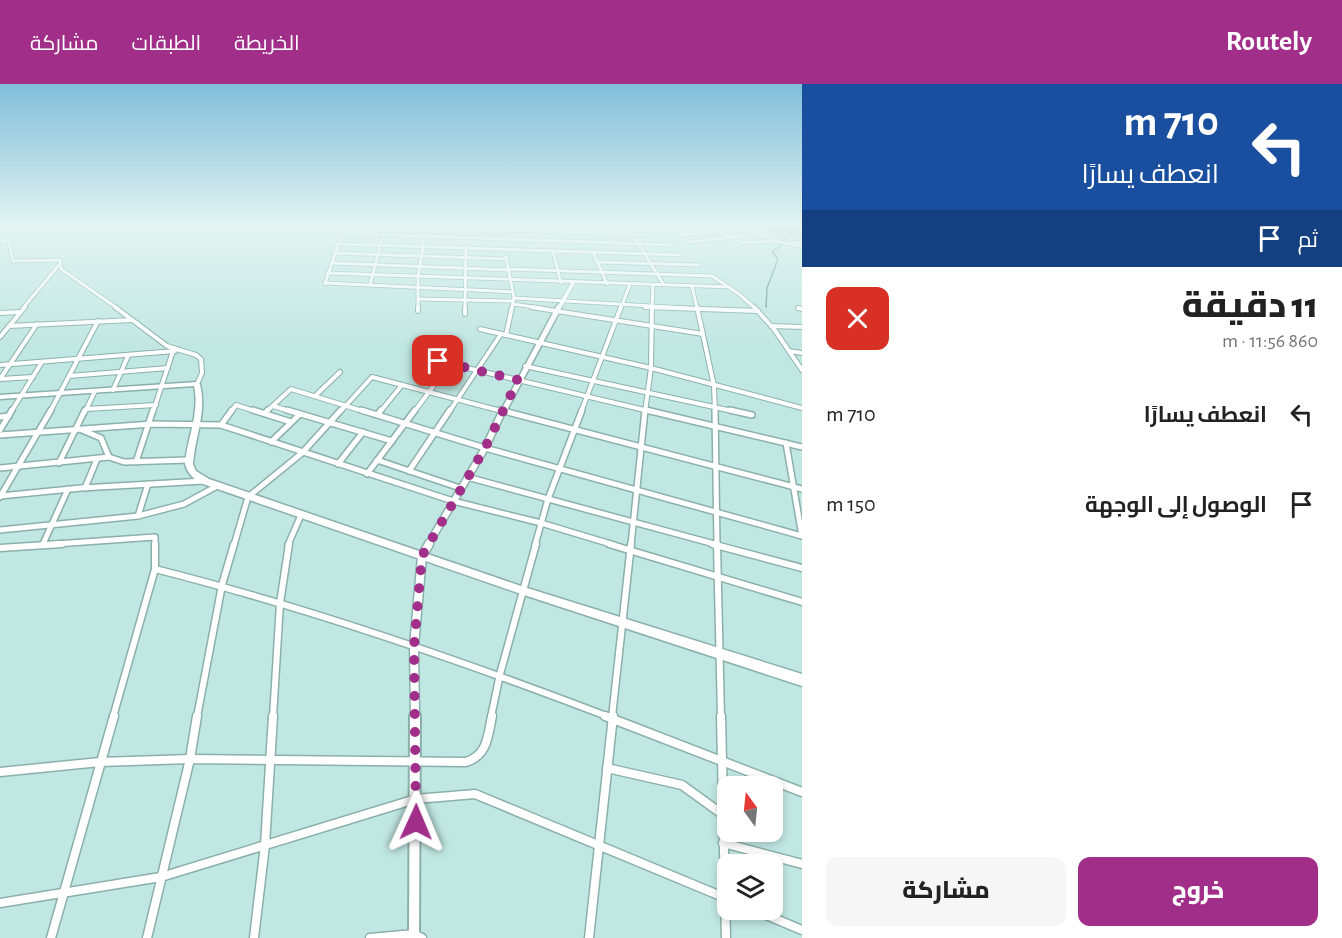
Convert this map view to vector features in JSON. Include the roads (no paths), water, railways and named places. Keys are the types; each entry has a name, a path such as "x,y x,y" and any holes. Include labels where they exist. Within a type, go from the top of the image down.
{"highway":[{"path":"0,397 197,384 202,402 188,460 191,471 204,481 524,591 802,680"}],"street":[{"path":"0,337 57,267"},
{"path":"60,267 175,351"},
{"path":"329,267 325,283 513,292"},
{"path":"370,285 375,267"},
{"path":"418,311 420,267"},
{"path":"439,267 712,276 730,287 758,311 802,370"},
{"path":"557,267 561,283"},
{"path":"599,267 607,284"},
{"path":"652,267 664,285"},
{"path":"465,268 465,314"},
{"path":"409,471 504,334 513,301 508,269"},
{"path":"327,273 561,283 730,287"},
{"path":"370,938 416,936 414,646 422,556 485,448 525,366 573,283"},
{"path":"0,772 100,762 190,759 466,762 476,759 485,748 500,674 548,499 630,284"},
{"path":"589,938 651,368 653,285"},
{"path":"692,286 714,383 721,776"},
{"path":"418,298 758,311"},
{"path":"513,301 557,311 703,334"},
{"path":"0,313 20,312"},
{"path":"9,326 134,320"},
{"path":"0,497 61,393 98,321"},
{"path":"0,379 37,324"},
{"path":"771,327 802,327"},
{"path":"480,329 714,383 802,408"},
{"path":"136,462 175,351"},
{"path":"0,365 175,351 196,355 201,359 202,373 197,384"},
{"path":"789,351 802,353"},
{"path":"113,390 128,356"},
{"path":"425,358 802,447"},
{"path":"0,430 42,362"},
{"path":"367,474 450,364"},
{"path":"525,366 752,415"},
{"path":"69,376 168,368"},
{"path":"315,396 340,372"},
{"path":"0,379 33,377"},
{"path":"147,938 190,759 222,585 248,497 302,453 372,377 802,489"},
{"path":"378,414 402,385"},
{"path":"265,413 291,389 436,431 485,448 802,536 786,443"},
{"path":"59,463 95,391"},
{"path":"86,409 156,405"},
{"path":"221,424 236,405 291,422"},
{"path":"273,406 392,441"},
{"path":"271,442 300,414"},
{"path":"0,417 9,416"},
{"path":"0,435 150,424 221,424 302,453 453,501 541,523 802,602"},
{"path":"78,429 101,438 109,457"},
{"path":"338,464 363,432"},
{"path":"0,468 109,457 123,462 188,460"},
{"path":"85,488 97,459"},
{"path":"377,460 460,488"},
{"path":"467,477 802,568"},
{"path":"0,497 68,489 204,481"},
{"path":"138,516 148,484"},
{"path":"0,530 138,516 184,504 217,486"},
{"path":"44,544 68,489"},
{"path":"254,938 265,845 280,603 288,546 301,515"},
{"path":"0,548 155,537 155,569 51,938"},
{"path":"155,569 222,585 500,674 802,792"},
{"path":"606,768 682,784 717,810"},
{"path":"0,903 160,877 416,800 475,794 717,894"},
{"path":"724,854 723,843 802,864"},
{"path":"726,920 726,938"},
{"path":"778,920 802,930"}],"waterway":[{"path":"766,307 767,288 775,267"}]}
